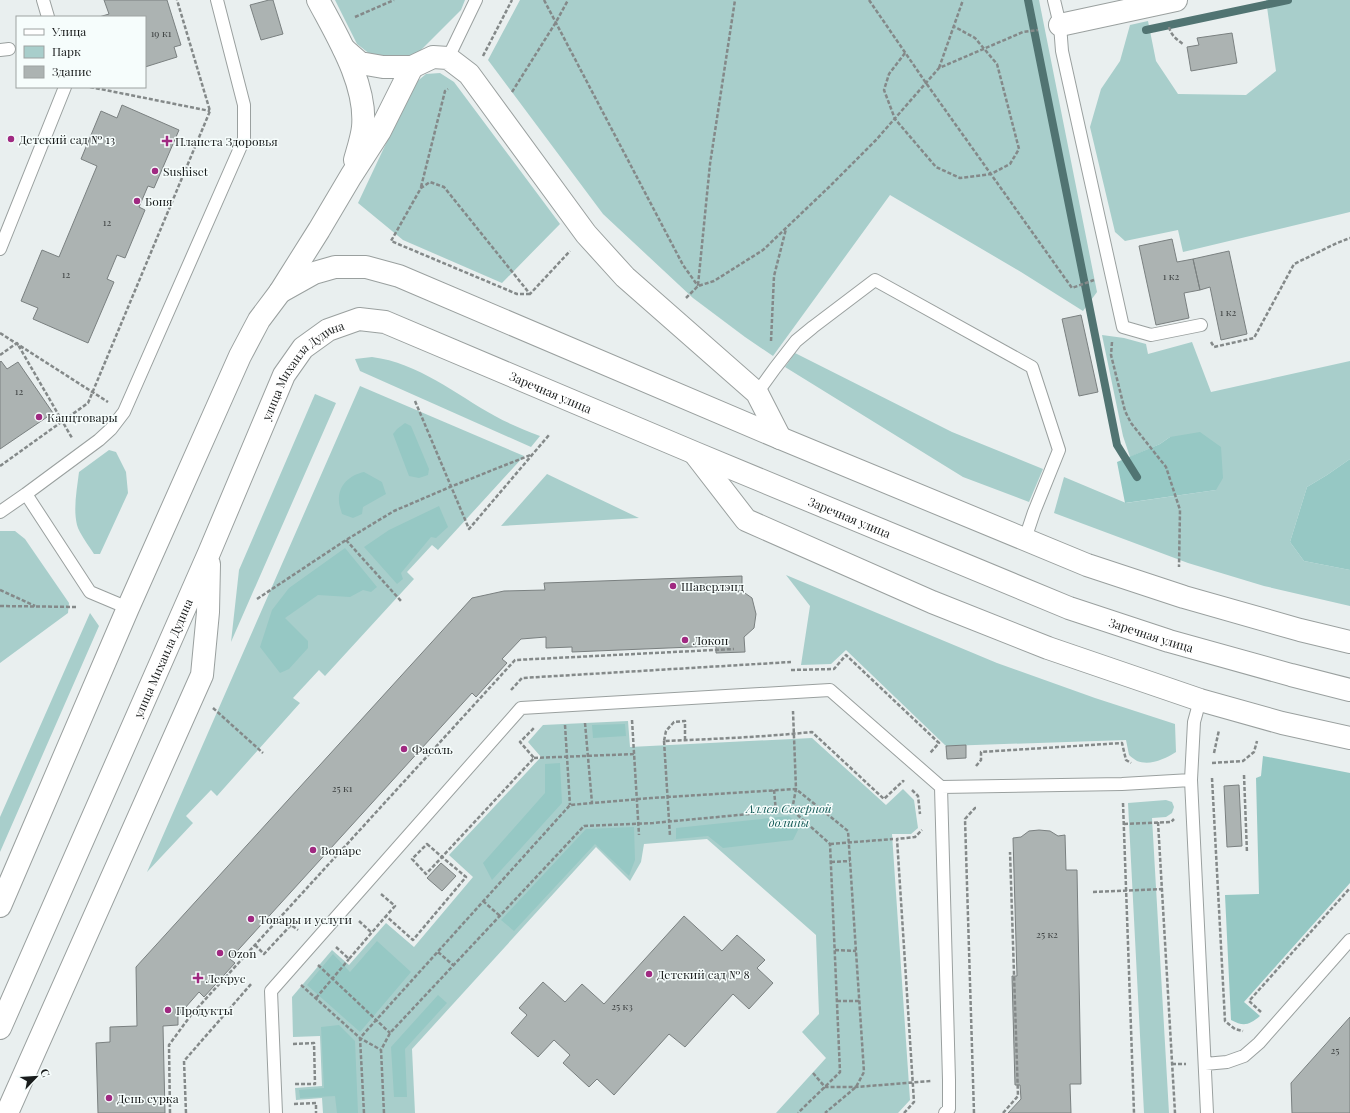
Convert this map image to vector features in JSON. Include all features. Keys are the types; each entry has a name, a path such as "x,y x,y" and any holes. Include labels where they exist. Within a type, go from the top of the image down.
{"street":[{"path":"318,0 344,49 358,85 362,102 363,127 351,176"},
{"path":"1051,27 1176,0"},
{"path":"344,49 360,63 383,67 412,67 433,57 448,58 469,74 586,234 625,277 757,393 780,438"},
{"path":"0,906 128,608 240,356 259,320 280,292 380,131 412,67"},
{"path":"280,292 314,273 335,267 366,266 399,276 780,438 1087,565 1184,597 1300,630 1350,642"},
{"name":"Заречная улица","path":"359,319 385,322 695,453 1069,608 1169,640 1291,675 1350,690"},
{"name":"улица Михаила Дудина","path":"0,1028 209,553 284,375 303,348 328,330 359,319"},
{"path":"695,453 746,520 932,602 1048,648 1200,700 1282,723 1350,738"},
{"path":"7,1113 202,675 208,612 209,553"}],"lane":[{"path":"43,0 48,16"},
{"path":"0,512 99,440 111,429 124,412 244,139 244,105 217,0"},
{"path":"448,58 476,0"},
{"path":"1054,0 1051,27 1062,51 1123,327 1151,335 1201,325"},
{"path":"0,249 64,88"},
{"path":"757,393 796,341 812,327 876,280 1032,367 1059,450 1034,512 1025,539"},
{"path":"26,494 90,592 128,608"},
{"path":"276,1113 271,991 521,708 830,690 941,786 1122,784 1191,780"},
{"path":"1200,700 1194,722 1191,780 1207,1113"},
{"path":"941,786 949,1080 949,1109 945,1113"},
{"path":"1205,1064 1227,1062 1244,1056 1260,1043 1350,940"}],"path":[{"path":"0,466 88,404 210,111 177,0"},
{"path":"352,18 394,0"},
{"path":"512,0 480,62 469,74 445,91 421,188 391,241 517,294 530,294 586,234"},
{"path":"544,0 683,265 698,286"},
{"path":"511,93 556,22 568,0"},
{"path":"698,286 710,164 735,0"},
{"path":"869,0 926,83 1072,288 1101,278"},
{"path":"684,299 698,286 714,281 763,250 866,151 940,68 963,0"},
{"path":"905,53 889,74 884,90 895,119 936,167 960,178 991,174 1010,164 1019,149 997,64 975,38 955,27"},
{"path":"940,68 1023,32 1051,27"},
{"path":"1170,31 1175,39 1183,44"},
{"path":"95,88 210,111"},
{"path":"421,188 430,182 444,187 530,294"},
{"path":"770,342 774,276 786,228"},
{"path":"1201,325 1214,347 1254,338 1294,264 1350,238"},
{"path":"1123,327 1112,343 1111,355 1125,411 1131,423 1166,467 1180,510 1179,567"},
{"path":"0,333 124,412"},
{"path":"0,355 17,344"},
{"path":"17,344 72,438"},
{"path":"414,401 469,529 549,435"},
{"path":"256,599 346,540 394,511 533,454"},
{"path":"346,540 401,601"},
{"path":"0,590 37,606"},
{"path":"0,606 83,607"},
{"path":"791,670 834,669 846,655 939,743 928,756"},
{"path":"792,693 796,789 792,810"},
{"path":"210,705 263,752"},
{"path":"632,716 639,835"},
{"path":"585,719 592,803"},
{"path":"565,720 570,805"},
{"path":"670,836 664,741 666,731 674,722 685,721 686,740"},
{"path":"534,727 520,742 534,758"},
{"path":"1212,769 1211,763 1219,729"},
{"path":"664,741 812,732 884,799 903,781 918,796 921,816"},
{"path":"1211,763 1243,761 1254,752 1258,740"},
{"path":"975,768 982,760 981,752 1122,743 1126,760 1132,763"},
{"path":"386,916 413,940 466,877 442,857 427,844 412,859 426,874 442,857 534,758 634,754"},
{"path":"1244,774 1247,854"},
{"path":"1212,776 1225,1021 1235,1029 1245,1031"},
{"path":"1122,784 1134,1113"},
{"path":"364,1113 360,1038 570,805 637,799 796,789 848,831 849,842 864,1072 856,1087 825,1113"},
{"path":"774,790 776,812"},
{"path":"974,1113 966,819 975,808 982,807"},
{"path":"384,1113 381,1050 390,1033 584,826 639,824 792,810 830,844 840,1072 798,1113"},
{"path":"1124,824 1171,822 1175,818"},
{"path":"1158,822 1175,1113"},
{"path":"904,1113 914,1102 914,1082 896,839 915,837 923,830 922,823"},
{"path":"830,844 893,839"},
{"path":"1003,1113 1018,1096 1010,852"},
{"path":"831,862 850,861"},
{"path":"1266,1017 1249,1001 1350,888"},
{"path":"1093,892 1162,889"},
{"path":"316,998 394,906 377,890"},
{"path":"483,901 500,916"},
{"path":"354,917 372,932"},
{"path":"255,945 264,954 291,925 298,931"},
{"path":"332,942 348,959"},
{"path":"835,950 856,951"},
{"path":"438,952 453,965"},
{"path":"315,962 390,1033"},
{"path":"298,982 360,1038 381,1050"},
{"path":"837,1001 859,1000"},
{"path":"288,1044 314,1043 316,1084 290,1084"},
{"path":"813,1073 825,1087 856,1087 949,1080"},
{"path":"291,1104 316,1102 316,1113"}],"green space":[{"path":"335,0 465,0 461,10 419,52 397,61 375,58 357,44"},
{"path":"520,0 1039,0 1097,292 1083,311 1021,272 890,195 773,356 693,298 603,214 488,60"},
{"path":"1266,0 1350,0 1350,212 1183,252 1178,230 1125,241 1115,232 1090,127 1101,89 1120,61 1130,25 1148,21 1156,61 1178,94 1246,95 1276,71"},
{"path":"440,73 454,82 560,224 502,283 403,240 358,203 414,84 426,74"},
{"path":"1102,335 1124,338 1146,344 1148,354 1192,342 1211,392 1350,361 1350,459 1307,487 1290,542 1304,561 1350,570 1350,606 1264,586 1188,563 1054,513 1064,477 1126,503 1216,490 1170,437 1160,444 1130,457 1123,436"},
{"path":"795,353 952,432 1043,469 1029,502 963,477 785,367"},
{"path":"372,357 389,360 436,380 500,419 540,436 531,447 360,371 355,359"},
{"path":"360,386 524,456 438,550 432,545 407,572 414,579 325,676 319,670 293,698 300,703 217,796 211,790 186,816 193,823 147,872"},
{"path":"315,394 336,403 231,642 239,570"},
{"path":"109,450 116,452 126,472 128,493 100,554 94,554 82,536 77,525 75,505 76,492 79,472"},
{"path":"547,474 639,518 501,526"},
{"path":"0,531 15,531 25,539 69,603 68,613 0,663"},
{"path":"786,575 997,663 1095,698 1175,724 1176,752 1162,759 1147,763 1137,761 1129,755 1126,740 946,746 846,650 831,664 801,665 810,606"},
{"path":"90,613 99,626 0,852 0,817"},
{"name":"Аллея Северной долины","path":"628,721 630,747 812,738 886,805 903,789 914,800 918,828 911,834 892,834 910,1100 898,1113 776,1113 826,1058 802,1032 819,1014 816,935 707,839 644,844 641,862 630,881 596,847 412,1049 415,1113 323,1113 322,1098 296,1100 295,1088 322,1086 320,1036 293,1037 292,997 332,950 349,965 386,923 414,947 473,877 449,855 541,757 528,742 543,725"},
{"path":"1166,800 1172,802 1174,807 1172,813 1166,817 1152,818 1169,1113 1144,1113 1128,803"}],"shaded area":[{"path":"405,423 411,426 429,469 428,475 419,478 409,476 393,434"},
{"path":"1200,432 1221,447 1223,478 1216,490 1125,503 1117,462 1160,444 1170,437"},
{"path":"1350,459 1350,570 1304,561 1290,542 1307,487"},
{"path":"364,472 382,482 386,494 363,507 362,514 353,518 342,514 339,495 343,486 350,478"},
{"path":"439,506 448,527 436,538 431,537 401,573 403,579 397,584 364,547 389,530"},
{"path":"345,548 377,587 371,592 363,590 350,597 318,595 285,618 308,641 308,648 289,669 280,673 260,647 272,610 289,588"},
{"path":"625,724 626,736 593,738 592,725"},
{"path":"1263,756 1350,773 1350,883 1244,1002 1260,1016 1249,1023 1239,1024 1231,1020 1225,895 1259,894 1256,778 1261,776"},
{"path":"560,763 562,803 492,880 483,863 545,793 545,764"},
{"path":"789,816 800,826 793,840 723,848 708,836 676,839 676,828"},
{"path":"634,827 635,860 629,876 595,844 514,931 501,920 586,829"},
{"path":"377,941 411,972 360,1032 307,985 333,954 350,972"},
{"path":"438,995 447,1003 405,1049 407,1097 394,1097 391,1047"},
{"path":"339,1025 355,1041 358,1113 337,1113 335,1096 300,1098 299,1090 324,1088 321,1027"}],"building":[{"path":"104,0 167,0 181,45 174,47 177,57 146,67 146,16 102,16 109,14"},
{"path":"273,0 283,34 261,40 250,5"},
{"path":"1232,33 1237,63 1191,71 1187,47 1199,45 1197,38"},
{"path":"122,105 179,130 154,188 148,186 139,207 145,210 125,258 117,255 107,279 114,282 88,343 33,319 38,308 21,301 42,250 59,257 97,166 81,159 101,111 117,118"},
{"path":"1172,239 1177,262 1193,259 1200,290 1184,293 1189,318 1156,325 1139,246"},
{"path":"1229,251 1247,334 1221,340 1210,287 1200,290 1193,259"},
{"path":"1081,315 1098,392 1079,396 1062,319"},
{"path":"1,361 7,369 18,362 53,413 0,449 0,362"},
{"path":"742,576 742,591 752,598 756,614 754,628 744,637 745,652 716,653 716,646 572,652 572,647 546,648 546,637 521,639 502,659 507,663 476,697 472,693 230,959 235,963 204,997 199,992 178,1016 178,1025 163,1026 165,1113 98,1113 96,1043 110,1042 110,1027 137,1026 136,967 472,598 504,591 545,590 544,583"},
{"path":"966,745 966,758 947,759 946,746"},
{"path":"1239,785 1242,846 1227,847 1224,786"},
{"path":"1029,831 1050,831 1058,836 1065,835 1066,870 1077,870 1081,1084 1070,1084 1071,1113 1008,1113 1021,1099 1020,1085 1015,1085 1012,976 1017,976 1013,838 1021,837"},
{"path":"441,863 456,876 442,891 427,878"},
{"path":"684,916 722,951 737,935 765,960 757,968 773,983 749,1009 733,994 685,1047 669,1034 614,1095 597,1079 589,1087 563,1063 570,1055 554,1040 538,1057 511,1033 527,1015 519,1008 543,982 565,1002 582,984 604,1004"},
{"path":"1350,1017 1350,1113 1292,1113 1291,1083"}],"waterway":[{"path":"1028,0 1117,445 1137,477"},
{"path":"1146,30 1288,0"}],"place":[{"name":"Детский сад № 13","path":"11,139"},
{"name":"Планета Здоровья","path":"167,141"},
{"name":"Sushiset","path":"155,171"},
{"name":"Боня","path":"137,201"},
{"name":"Канцтовары","path":"39,417"},
{"name":"Шаверлэнд","path":"673,586"},
{"name":"Локон","path":"685,640"},
{"name":"Фасоль","path":"404,749"},
{"name":"Bonape","path":"313,850"},
{"name":"Товары и услуги","path":"251,919"},
{"name":"Ozon","path":"220,953"},
{"name":"Детский сад № 8","path":"649,974"},
{"name":"Лекрус","path":"198,978"},
{"name":"Продукты","path":"168,1010"},
{"name":"День сурка","path":"109,1098"}]}
